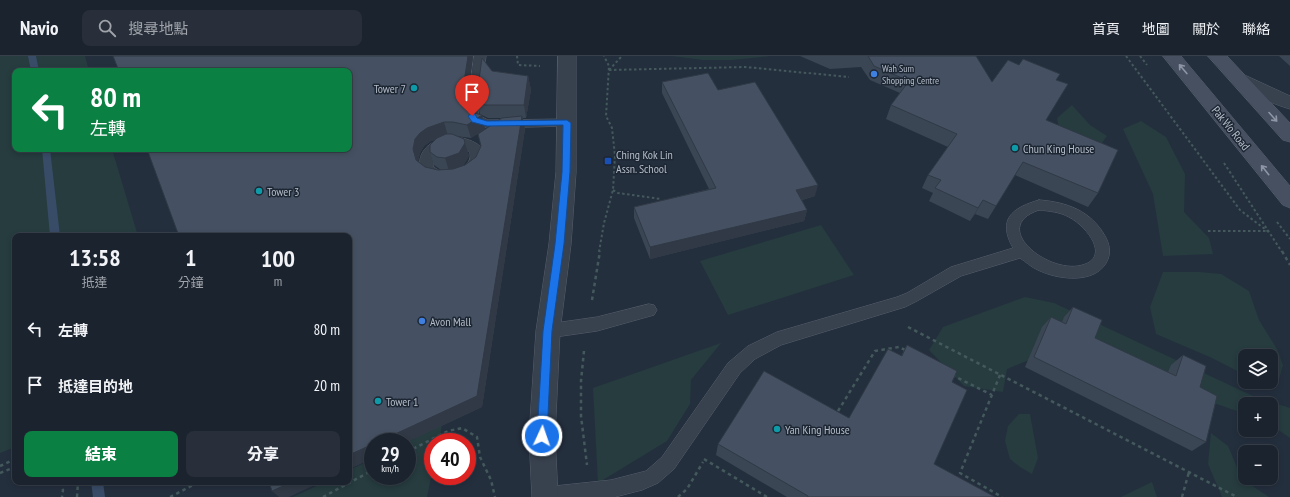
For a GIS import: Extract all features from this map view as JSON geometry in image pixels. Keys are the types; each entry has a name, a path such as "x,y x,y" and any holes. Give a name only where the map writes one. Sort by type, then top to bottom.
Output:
{"main road":[{"name":"Pak Wo Road","path":"1172,56 1290,200"},
{"path":"1217,56 1290,135"}],"street":[{"path":"545,496 542,436 548,331 561,237 566,172 567,56"},
{"path":"1238,78 1261,92 1290,103"}],"lane":[{"path":"480,56 472,116 474,120 487,132"},
{"path":"441,144 457,141 464,142 472,146 478,154 478,160 475,166 460,176 452,178 434,175 428,171 425,165 426,158 434,147 441,144 511,124 567,123"},
{"path":"472,146 487,132"},
{"path":"1039,206 1052,206 1066,210 1078,216 1091,225 1100,236 1103,248 1102,259 1094,267 1082,272 1067,272 1050,268 1035,261 1023,251 1015,241 1012,230 1013,221 1019,213 1027,208 1039,206"},
{"path":"545,496 611,489 652,477 668,463 734,368 745,356 760,346 777,339 900,302 912,297 956,271 1023,251"},
{"path":"548,331 588,326 649,310"}],"path":[{"path":"517,56 518,65 542,66"},
{"path":"592,491 581,416 581,381 604,223 613,190 614,156 612,128 606,116 609,66 604,56"},
{"path":"609,70 622,56"},
{"path":"1126,56 1240,210 1270,232"},
{"path":"609,70 745,67 849,77"},
{"path":"613,190 618,193 661,199"},
{"path":"1253,207 1290,265"},
{"path":"1208,231 1270,232"},
{"path":"908,327 1237,497"},
{"path":"838,411 875,352 899,347 912,354"},
{"path":"945,371 992,395"},
{"path":"1000,375 960,473 1002,497"},
{"path":"416,447 448,431 462,428 477,437 480,457 491,480 495,497"},
{"path":"678,497 687,489 708,453"},
{"path":"704,459 767,497"},
{"path":"0,466 12,460"},
{"path":"0,473 12,468"},
{"path":"1182,497 1189,472"},
{"path":"352,481 364,475"},
{"path":"62,485 62,497"},
{"path":"77,497 78,485"},
{"path":"170,497 193,485"},
{"path":"323,497 345,485"}],"green space":[{"path":"0,56 85,56 88,68 12,68 12,152 113,152 137,233 12,233 12,448 0,453"},
{"path":"672,56 771,56 732,60 703,60"},
{"path":"1072,105 1090,125 1107,136 1097,150 1060,133 1057,118"},
{"path":"1141,121 1166,137 1185,174 1184,212 1209,238 1213,254 1163,256 1153,194 1123,129"},
{"path":"821,225 854,275 728,315 700,261"},
{"path":"1163,272 1199,272 1221,274 1249,291 1259,320 1277,349 1238,349 1238,371 1212,358 1156,334 1150,307"},
{"path":"1025,297 1054,303 1256,397 1238,397 1238,412 1155,382 1069,344 1007,369 1003,392 964,386 929,350 943,327"},
{"path":"721,343 691,380 690,404 667,441 598,483 593,388"},
{"path":"1278,352 1283,365 1278,383"},
{"path":"1278,404 1290,408 1290,438 1278,430"},
{"path":"1019,414 1030,414 1038,458 1032,474 1010,459 1005,441 1008,426"},
{"path":"442,425 441,433 426,433"},
{"path":"1211,433 1228,446 1238,470 1238,485 1251,485 1269,497 1222,497 1208,464"},
{"path":"424,434 424,485 429,485 427,497 293,497 319,485 352,485 352,469 364,463 364,485 416,485 416,438"},
{"path":"1152,482 1157,497 1121,497"}],"building":[{"name":"Avon Mall","path":"113,56 468,56 461,102 467,111 482,115 467,125 444,122 427,128 415,139 413,149 416,160 425,167 438,170 453,169 465,165 476,157 481,146 478,134 502,118 522,116 477,396 397,433 364,433 364,448 352,454 352,233 178,233 148,152 352,152 352,68 118,68"},
{"path":"868,56 976,56 992,82 1008,60 1019,65 1023,59 1060,74 1056,80 1068,84 1046,120 1118,150 1098,193 1023,162 996,206 983,200 978,208 935,188 941,180 928,175 957,134 891,105 909,81 874,66"},
{"path":"482,58 492,71 528,76 524,105 485,105 476,101"},
{"path":"708,73 718,90 755,82 818,185 796,190 807,210 650,247 634,207 716,188 662,82"},
{"path":"446,134 452,134 464,139 465,143 459,153 445,158 437,157 430,152 430,145 437,138"},
{"path":"1073,307 1102,320 1095,338 1176,376 1183,355 1206,366 1200,387 1217,396 1206,442 1034,357 1051,317 1066,324"},
{"name":"Yan King House","path":"907,345 957,371 952,382 967,390 934,464 995,497 808,497 718,444 764,371 849,418 888,349 902,356"},
{"path":"270,485 285,485 272,491"}],"waterway":[{"path":"32,56 34,68"},
{"path":"46,152 55,233"},
{"path":"97,485 99,497"}],"place":[{"name":"Wah Sum Shopping Centre","path":"874,74"},
{"name":"Tower 7","path":"414,88"},
{"name":"Chun King House","path":"1015,148"},
{"name":"Ching Kok Lin Assn. School","path":"608,161"},
{"name":"Tower 3","path":"259,191"},
{"name":"Avon Mall","path":"422,321"},
{"name":"Tower 1","path":"378,401"},
{"name":"Yan King House","path":"777,429"}],"route":[{"path":"472,116 474,120 487,124 567,123 566,172 560,244 548,331 542,436"}]}
